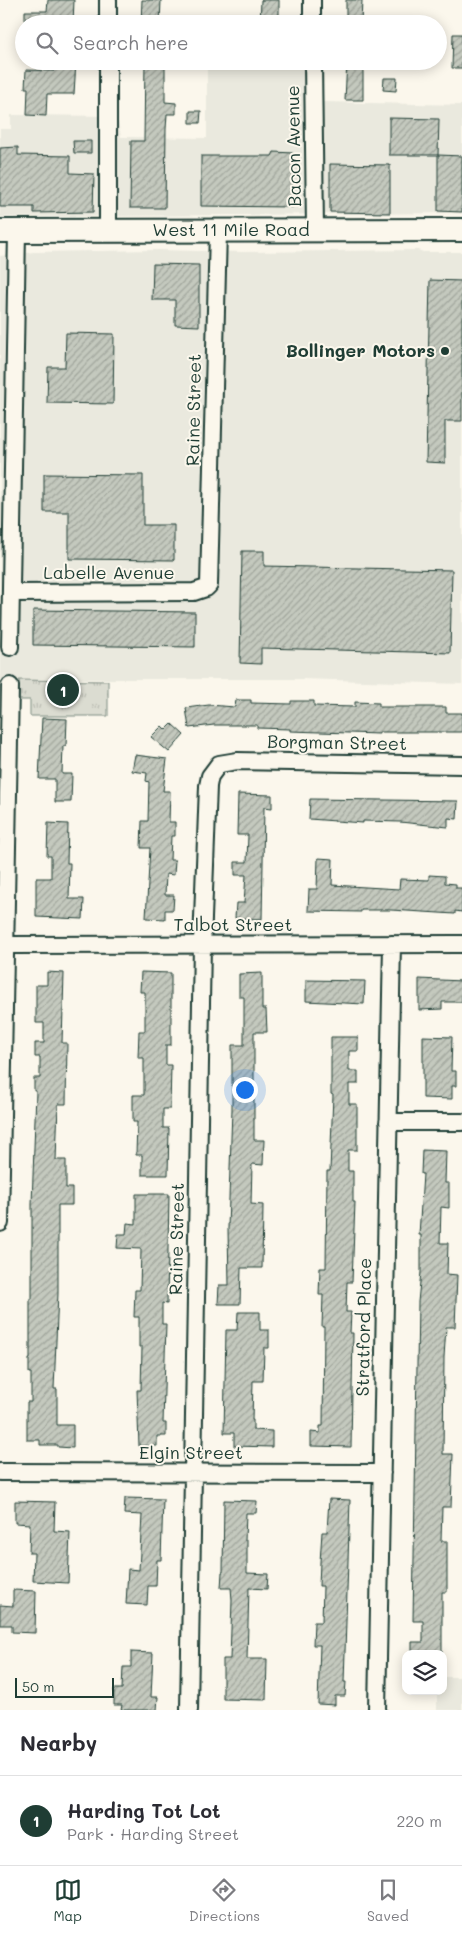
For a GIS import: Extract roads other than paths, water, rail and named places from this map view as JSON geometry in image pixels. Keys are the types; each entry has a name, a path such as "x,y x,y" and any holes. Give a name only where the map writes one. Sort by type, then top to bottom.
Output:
{"main road":[{"name":"West 11 Mile Road","path":"9,231 462,230"}],"street":[{"path":"108,0 108,15"},
{"path":"312,0 312,15"},
{"path":"108,70 108,231"},
{"name":"Bacon Avenue","path":"313,70 315,230"},
{"path":"9,231 12,593 10,646"},
{"name":"Raine Street","path":"206,588 210,580 218,231"},
{"name":"Labelle Avenue","path":"12,593 194,592 206,588"},
{"path":"0,1223 10,686"},
{"name":"Borgman Street","path":"215,770 219,764 237,761 462,765"},
{"name":"Raine Street","path":"189,1710 202,944 208,786 210,776 215,770"},
{"name":"Stratford Place","path":"377,1710 392,944"},
{"name":"Talbot Street","path":"5,945 462,944"},
{"path":"388,1122 462,1122"},
{"name":"Elgin Street","path":"0,1472 382,1473"}],"place":[{"name":"Bollinger Motors","path":"445,351"},
{"name":"Harding Tot Lot","path":"63,690"}]}
